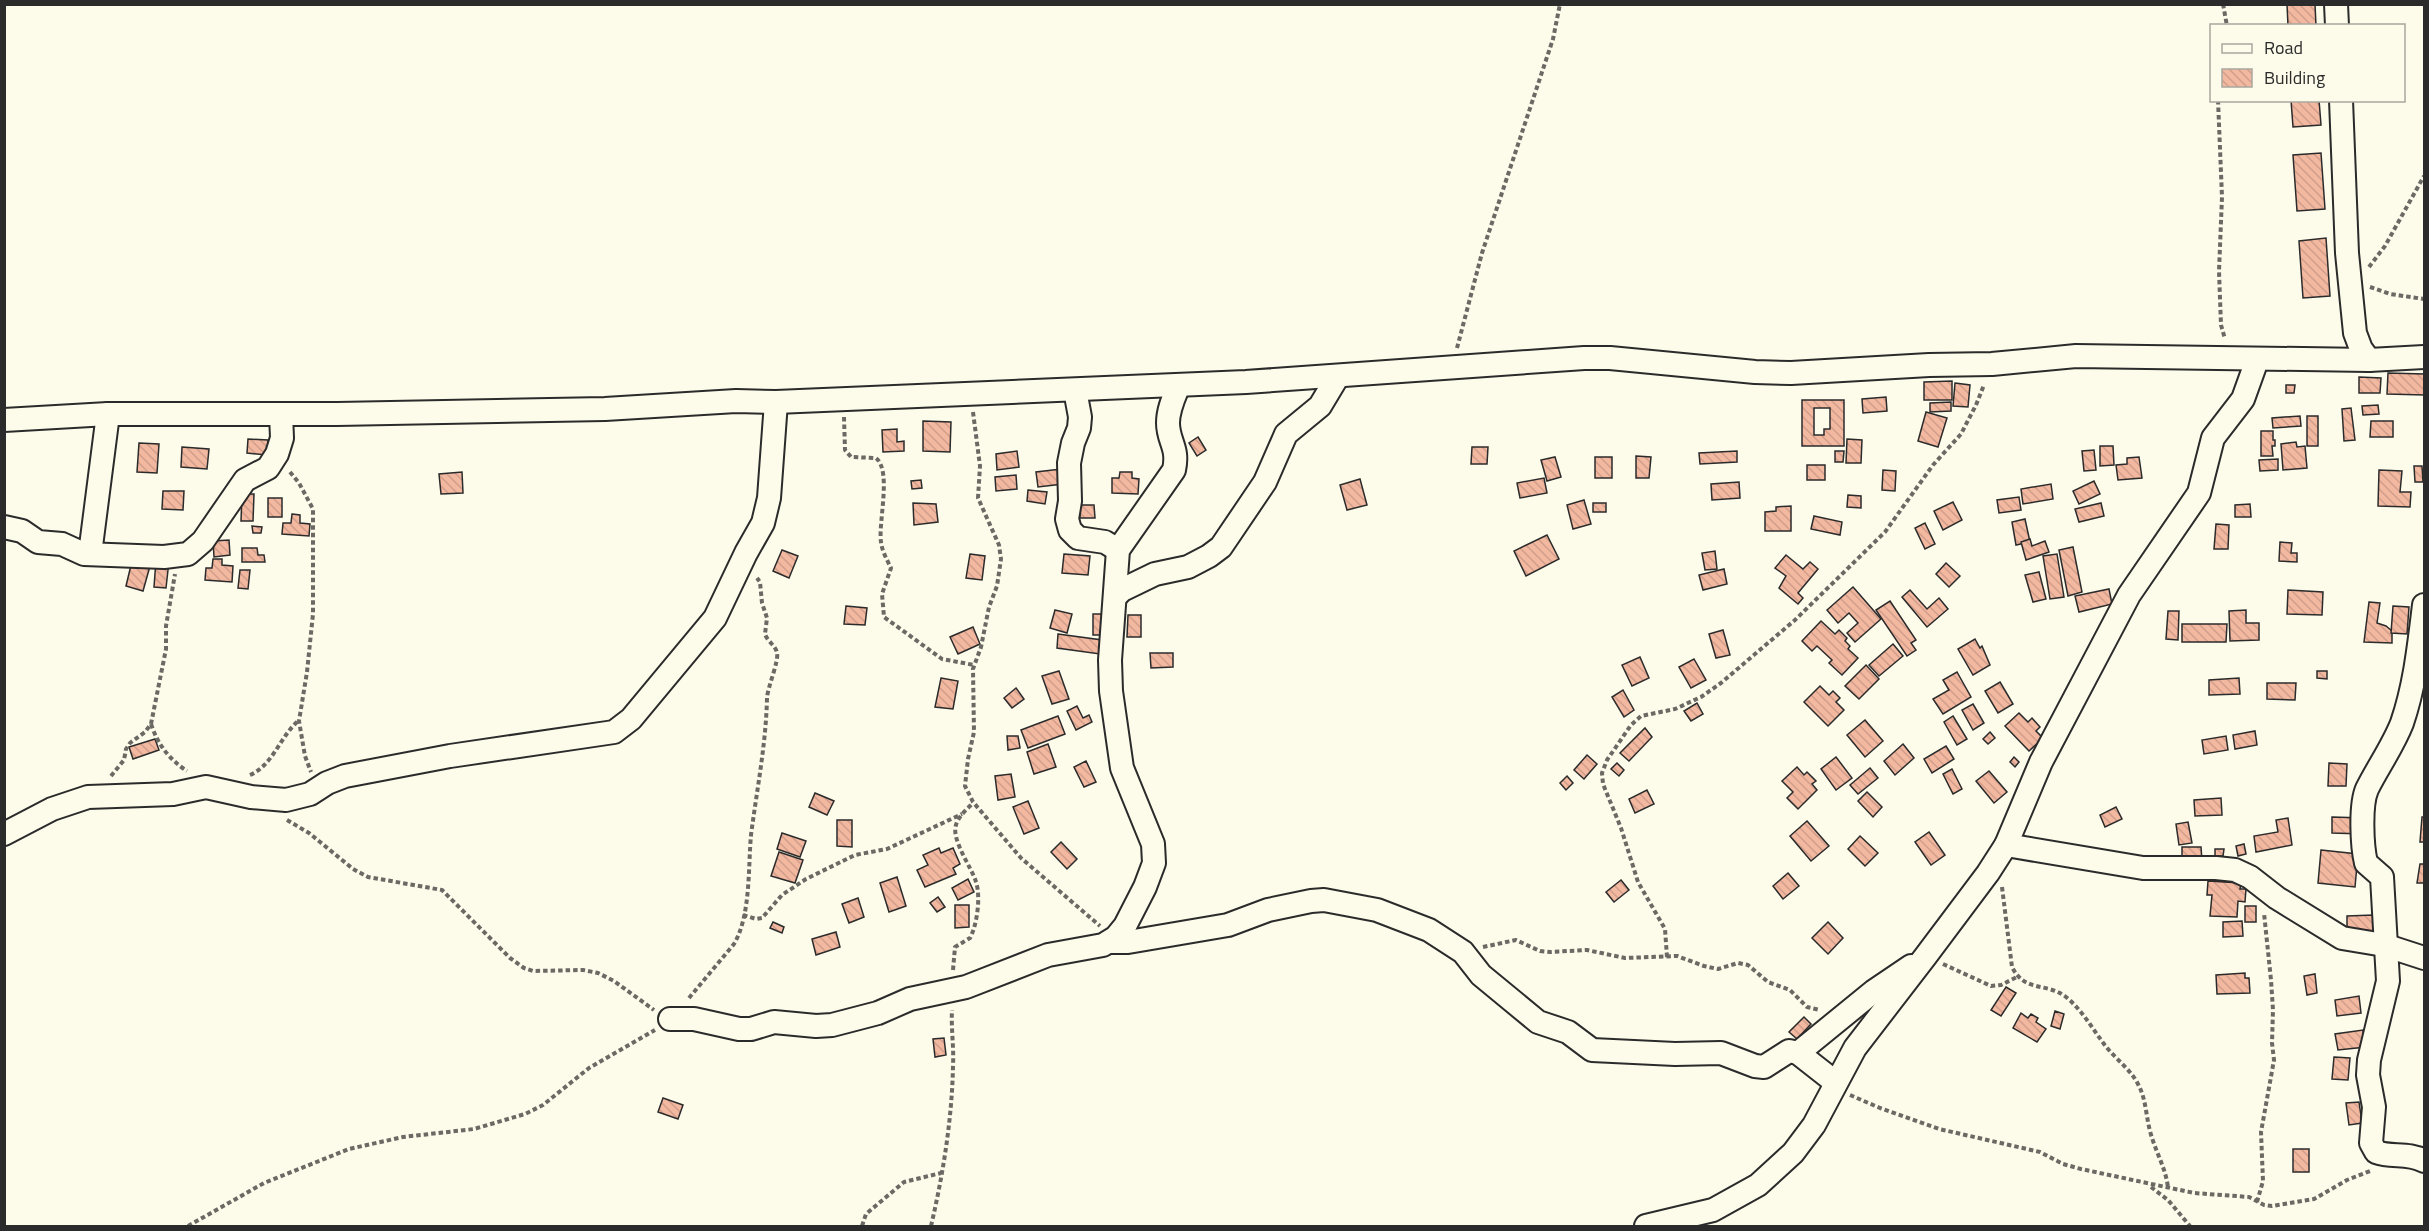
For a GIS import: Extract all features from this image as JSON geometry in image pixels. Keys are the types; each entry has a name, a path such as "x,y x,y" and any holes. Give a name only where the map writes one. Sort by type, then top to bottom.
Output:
{"street":[{"path":"2336,4 2337,24"},
{"path":"2341,102 2354,280 2355,333 2361,349 2369,360"},
{"path":"4,420 108,414 605,409 736,401 776,402 1179,385 1584,358 1610,358 1755,372 1791,373 1929,365 1992,364 2076,356 2233,360 2369,360 2424,357"},
{"path":"1646,1227 1713,1210 1758,1185 1793,1154 1822,1113 1835,1082 1855,1048 2001,852 2041,762 2129,595 2199,493 2213,438 2243,399 2257,360"},
{"path":"1116,596 1122,590 1155,574 1188,567 1221,547 1265,482 1286,434 1320,406 1338,376"},
{"path":"1110,942 1125,926 1154,863 1153,844 1122,768 1111,691 1110,660 1118,550 1174,470 1177,457 1168,424 1170,408 1179,385"},
{"path":"1075,390 1080,417 1069,463 1071,485 1067,519 1070,530 1078,538 1106,542 1118,550"},
{"path":"4,834 52,809 88,797 173,794 206,787 251,797 286,800 310,794 327,783 345,777 408,764 614,732 631,719 715,618 738,568 763,523 769,498 776,402"},
{"path":"90,554 108,414"},
{"path":"4,527 22,531 38,542 62,544 78,553 181,556 196,548 245,480 268,468 278,454 282,438 281,414"},
{"path":"2424,605 2421,640 2412,692 2401,726 2368,788 2364,803 2364,857 2366,863 2382,877 2384,945 2388,981 2369,1060 2368,1075 2374,1107 2371,1143 2376,1152 2414,1155 2424,1161"},
{"path":"2001,852 2070,854 2144,868 2235,870 2342,938 2384,945 2424,958"},
{"path":"670,1019 694,1019 739,1029 751,1029 774,1022 816,1026 832,1025 878,1013 910,999 966,987 1048,955 1110,942 1128,942 1228,925 1268,910 1324,900 1377,910 1429,930 1456,947 1481,975 1538,1022 1568,1032 1592,1050 1675,1054 1721,1053 1755,1066 1764,1067 1789,1051 1798,1053 1835,1082"},
{"path":"1798,1053 1897,974 1925,957"}],"path":[{"path":"1458,366 1456,345 1479,264 1553,39 1560,4"},
{"path":"2223,4 2227,24"},
{"path":"2218,102 2222,197 2218,247 2220,318 2223,335 2233,360"},
{"path":"2424,176 2385,246 2354,280 2391,294 2424,299"},
{"path":"1667,957 1665,929 1638,882 1621,828 1602,784 1602,773 1607,760 1631,725 1641,716 1675,709 1713,690 1795,620 1885,532 1927,474 1961,434 1976,405 1992,364"},
{"path":"972,394 973,426 980,466 978,498 999,545 1001,559 998,586 989,608 981,647 974,665 974,732 965,786 973,802 1021,858 1035,873 1094,919 1110,942"},
{"path":"844,398 845,450 851,458 876,458 882,467 883,526 880,538 891,568 882,594 884,616 942,659 974,665"},
{"path":"278,454 299,483 313,509 313,614 299,721 305,756 320,789"},
{"path":"88,797 121,766 130,743 145,732 151,724 166,649 166,626 181,556"},
{"path":"188,1227 264,1183 349,1149 403,1137 474,1129 525,1114 558,1094 589,1068 670,1019 734,944 740,934 743,915 768,721 768,690 777,660 777,652 765,634 767,618 762,603 760,582 756,576 738,568"},
{"path":"247,776 269,761 299,721"},
{"path":"151,724 169,757 206,787"},
{"path":"930,1227 941,1173 953,1066 954,950 958,944 966,941 972,935 978,895 976,883 955,832 963,814 973,802"},
{"path":"743,915 762,918 782,894 806,879 855,855 887,849 963,814"},
{"path":"282,816 368,877 442,890 524,969 532,971 583,970 598,973 614,981 644,1004 670,1019"},
{"path":"2001,852 2012,967 2017,977 2028,984 2063,995 2068,999 2106,1047 2131,1073 2139,1087 2150,1132 2166,1174 2168,1188"},
{"path":"2258,1202 2263,1181 2261,1132 2274,1060 2271,980 2261,886"},
{"path":"1456,947 1479,947 1516,940 1539,951 1587,950 1625,958 1677,956 1718,969 1738,963 1748,964 1768,982 1790,990 1807,1008 1851,1010"},
{"path":"1925,957 1991,986 2001,985 2017,977"},
{"path":"1835,1082 1858,1099 1939,1129 2040,1152 2064,1164 2147,1184 2194,1193 2241,1196 2271,1206 2314,1199 2347,1180 2377,1170"},
{"path":"862,1227 866,1214 904,1182 941,1173"},
{"path":"2147,1184 2168,1200 2190,1227"}],"building":[{"path":"2287,4 2315,4 2316,24 2288,24"},
{"path":"2291,102 2319,102 2321,125 2293,127"},
{"path":"2321,153 2325,209 2297,211 2293,155"},
{"path":"2326,238 2330,296 2303,298 2299,241"},
{"path":"2388,373 2424,374 2424,395 2387,394"},
{"path":"2359,377 2381,378 2380,393 2359,393"},
{"path":"1952,381 1952,400 1924,400 1924,382"},
{"path":"1955,383 1970,385 1968,407 1953,406"},
{"path":"2286,385 2295,385 2294,393 2286,393"},
{"path":"1886,397 1887,411 1863,413 1862,399"},
{"path":"1802,400 1844,400 1844,446 1802,446","holes":["1814,408 1830,408 1830,429 1824,429 1824,435 1814,435"]},
{"path":"1951,402 1951,411 1930,412 1930,403"},
{"path":"2378,405 2379,414 2363,415 2362,406"},
{"path":"2351,408 2355,440 2344,441 2342,409"},
{"path":"1926,412 1947,418 1938,447 1918,441"},
{"path":"2300,416 2301,426 2273,428 2272,418"},
{"path":"2307,416 2318,416 2318,446 2307,446"},
{"path":"923,421 951,422 950,452 923,451"},
{"path":"2371,421 2393,421 2393,437 2370,437"},
{"path":"897,429 897,442 904,441 904,451 883,452 882,430"},
{"path":"2261,431 2273,431 2275,446 2272,446 2273,456 2261,456"},
{"path":"1198,437 1206,450 1197,456 1189,443"},
{"path":"248,439 268,440 267,455 247,453"},
{"path":"1847,439 1862,440 1861,463 1846,463"},
{"path":"2296,442 2297,447 2305,446 2307,468 2283,470 2281,444"},
{"path":"139,443 159,444 157,473 137,472"},
{"path":"2100,446 2113,446 2114,465 2100,466"},
{"path":"182,447 209,449 207,469 181,467"},
{"path":"1472,447 1488,447 1487,464 1471,464"},
{"path":"2094,450 2096,470 2084,471 2082,451"},
{"path":"1017,451 1019,467 997,470 996,454"},
{"path":"1737,451 1737,462 1700,464 1699,453"},
{"path":"1835,451 1844,451 1843,462 1835,462"},
{"path":"1636,456 1651,457 1649,478 1636,478"},
{"path":"1555,457 1561,477 1547,481 1541,460"},
{"path":"1595,457 1612,457 1612,478 1595,478"},
{"path":"2139,457 2142,478 2118,480 2116,465 2127,464 2127,458"},
{"path":"2278,459 2278,470 2260,471 2259,460"},
{"path":"1807,465 1825,465 1825,480 1807,480"},
{"path":"2414,466 2422,466 2423,482 2415,482"},
{"path":"1061,469 1063,484 1038,487 1036,472"},
{"path":"1883,470 1896,471 1895,491 1882,490"},
{"path":"2379,470 2402,471 2400,492 2411,492 2410,507 2378,506"},
{"path":"462,472 463,493 441,494 439,474"},
{"path":"1120,472 1132,472 1132,478 1139,479 1138,494 1112,493 1112,478 1119,478"},
{"path":"1016,475 1017,489 996,491 995,477"},
{"path":"1544,478 1547,493 1520,498 1517,483"},
{"path":"1360,479 1367,505 1347,510 1340,485"},
{"path":"921,480 922,488 912,489 911,481"},
{"path":"2094,481 2100,494 2079,504 2073,491"},
{"path":"1739,482 1740,498 1712,500 1711,484"},
{"path":"2051,484 2053,499 2023,504 2021,489"},
{"path":"1028,490 1047,492 1045,504 1027,501"},
{"path":"163,491 184,491 183,510 162,509"},
{"path":"242,494 254,494 253,521 241,521"},
{"path":"1848,495 1861,496 1861,508 1847,507"},
{"path":"2019,497 2021,510 1999,513 1997,500"},
{"path":"268,498 282,498 282,517 268,517"},
{"path":"1584,500 1591,524 1573,529 1567,505"},
{"path":"1953,502 1962,520 1943,530 1934,511"},
{"path":"913,503 936,504 938,522 914,525"},
{"path":"1593,503 1606,503 1606,512 1593,512"},
{"path":"2101,503 2104,516 2079,522 2075,509"},
{"path":"2250,504 2251,517 2235,517 2235,505"},
{"path":"1079,505 1094,505 1095,518 1080,518"},
{"path":"1791,506 1791,531 1765,531 1765,512 1776,511 1776,507"},
{"path":"292,514 300,515 300,523 310,524 309,536 282,534 283,523 291,523"},
{"path":"1814,516 1842,522 1840,535 1811,529"},
{"path":"2025,519 2030,542 2016,545 2012,522"},
{"path":"1925,523 1935,544 1925,549 1915,528"},
{"path":"2216,524 2229,525 2228,549 2214,549"},
{"path":"252,526 262,527 261,533 253,533"},
{"path":"1547,535 1559,559 1526,576 1514,551"},
{"path":"2030,539 2032,546 2045,541 2049,552 2026,560 2021,542"},
{"path":"229,540 230,555 214,557 213,541"},
{"path":"2280,542 2292,543 2291,553 2297,553 2297,562 2279,561"},
{"path":"2073,547 2082,592 2068,596 2059,550"},
{"path":"242,548 257,548 258,555 264,555 265,562 242,562"},
{"path":"782,550 798,556 789,578 773,571"},
{"path":"1715,551 1717,569 1705,570 1702,553"},
{"path":"970,554 985,556 982,580 966,578"},
{"path":"1064,554 1090,556 1088,575 1062,573"},
{"path":"2057,554 2064,597 2050,599 2043,556"},
{"path":"1786,555 1803,569 1810,562 1818,569 1798,593 1803,598 1798,604 1779,588 1786,576 1775,568"},
{"path":"213,559 222,559 222,565 233,566 232,582 205,580 206,568 212,568"},
{"path":"156,560 169,561 166,588 154,587"},
{"path":"132,561 150,566 143,591 126,586"},
{"path":"1946,563 1960,576 1949,587 1936,574"},
{"path":"1724,569 1727,584 1703,590 1699,575"},
{"path":"240,570 250,570 248,589 238,588"},
{"path":"2039,572 2046,599 2033,602 2025,575"},
{"path":"1853,587 1881,619 1855,642 1847,633 1858,623 1849,613 1838,623 1827,610"},
{"path":"2109,589 2112,604 2079,612 2075,596"},
{"path":"1910,590 1927,609 1939,598 1948,609 1927,627 1902,597"},
{"path":"2288,590 2323,592 2322,615 2287,614"},
{"path":"1890,601 1916,640 1911,643 1916,650 1907,656 1876,610"},
{"path":"2369,602 2380,603 2377,623 2392,631 2392,643 2364,642"},
{"path":"846,606 867,608 865,625 844,624"},
{"path":"2393,606 2409,607 2407,634 2391,633"},
{"path":"1055,610 1072,614 1067,633 1050,628"},
{"path":"2246,610 2246,623 2259,623 2259,640 2230,641 2229,611"},
{"path":"2168,611 2179,611 2178,640 2166,639"},
{"path":"1093,614 1105,614 1105,635 1093,635"},
{"path":"1128,615 1141,615 1141,637 1127,637"},
{"path":"1821,621 1835,634 1839,630 1847,638 1845,641 1850,646 1848,649 1858,658 1842,675 1829,663 1832,660 1817,646 1812,651 1802,641"},
{"path":"2182,624 2227,624 2226,642 2182,642"},
{"path":"973,627 980,644 958,654 950,637"},
{"path":"1723,630 1730,655 1716,658 1709,634"},
{"path":"1058,634 1102,640 1100,654 1057,648"},
{"path":"1975,639 1980,648 1982,646 1990,665 1973,675 1958,649"},
{"path":"1893,644 1903,656 1879,676 1869,665"},
{"path":"1150,653 1173,653 1173,667 1151,668"},
{"path":"1640,657 1649,678 1632,686 1622,665"},
{"path":"1694,659 1706,680 1691,688 1679,667"},
{"path":"1866,665 1879,679 1859,699 1845,686"},
{"path":"1059,671 1069,699 1052,704 1042,676"},
{"path":"2317,671 2327,671 2327,679 2317,678"},
{"path":"1957,672 1971,697 1943,714 1933,699 1949,690 1943,680"},
{"path":"941,678 958,681 953,709 935,707"},
{"path":"2239,678 2240,694 2209,695 2209,680"},
{"path":"2000,682 2013,704 1998,713 1985,691"},
{"path":"2267,683 2296,683 2295,700 2267,699"},
{"path":"1820,686 1829,695 1833,691 1840,698 1836,702 1844,710 1828,726 1804,702"},
{"path":"1016,688 1024,699 1012,708 1004,698"},
{"path":"1623,690 1634,710 1624,717 1612,697"},
{"path":"1697,703 1703,714 1691,721 1684,711"},
{"path":"1973,704 1984,723 1973,730 1962,710"},
{"path":"1077,706 1083,718 1089,715 1092,722 1076,730 1067,711"},
{"path":"2019,713 2028,722 2032,718 2040,727 2036,731 2043,738 2029,751 2005,726"},
{"path":"1058,716 1065,734 1028,748 1021,730"},
{"path":"1953,716 1967,739 1957,745 1944,722"},
{"path":"1865,720 1883,741 1865,757 1847,735"},
{"path":"1645,728 1652,737 1629,761 1620,753"},
{"path":"2255,731 2257,745 2235,749 2233,735"},
{"path":"1990,732 1995,738 1988,744 1983,739"},
{"path":"1007,736 1018,736 1020,748 1008,750"},
{"path":"2226,736 2228,750 2204,754 2202,740"},
{"path":"155,739 159,750 133,759 129,747"},
{"path":"1048,744 1056,767 1034,774 1027,752"},
{"path":"1903,744 1914,758 1895,775 1884,761"},
{"path":"1946,746 1954,759 1932,773 1924,759"},
{"path":"1587,755 1597,764 1584,779 1574,770"},
{"path":"1836,757 1852,778 1836,790 1821,769"},
{"path":"2014,757 2019,762 2015,767 2010,762"},
{"path":"1086,761 1096,782 1084,787 1074,767"},
{"path":"1617,763 1624,770 1619,776 1611,769"},
{"path":"2329,763 2347,764 2346,786 2328,786"},
{"path":"1797,767 1804,775 1807,772 1816,781 1812,784 1817,790 1798,809 1787,798 1793,792 1782,781"},
{"path":"1870,768 1878,778 1858,794 1850,785"},
{"path":"1952,769 1962,789 1953,794 1943,774"},
{"path":"1989,771 2007,792 1994,803 1976,781"},
{"path":"1011,774 1015,797 998,800 995,776"},
{"path":"1567,776 1573,783 1566,790 1560,783"},
{"path":"1647,790 1654,804 1635,813 1629,799"},
{"path":"1867,792 1882,807 1873,817 1858,801"},
{"path":"815,793 834,801 827,815 809,807"},
{"path":"2221,798 2222,815 2195,816 2194,800"},
{"path":"1028,801 1039,828 1024,834 1013,807"},
{"path":"2116,807 2122,819 2105,827 2100,815"},
{"path":"2332,817 2364,818 2363,834 2332,833"},
{"path":"2422,817 2424,817 2424,842 2420,842"},
{"path":"2288,818 2292,845 2256,852 2254,836 2278,832 2276,820"},
{"path":"837,820 852,820 852,847 837,846"},
{"path":"1807,821 1829,846 1811,861 1790,836"},
{"path":"2188,822 2192,843 2179,845 2176,824"},
{"path":"1929,832 1945,855 1931,865 1915,842"},
{"path":"782,833 806,841 800,857 777,849"},
{"path":"1860,836 1878,853 1865,866 1848,849"},
{"path":"1061,842 1077,859 1067,869 1051,852"},
{"path":"2244,844 2246,854 2238,856 2236,846"},
{"path":"2182,847 2201,847 2202,861 2182,861"},
{"path":"939,848 941,853 953,848 960,864 953,868 956,874 925,887 917,870 928,865 923,855"},
{"path":"2215,849 2224,849 2223,856 2215,856"},
{"path":"2321,850 2358,854 2355,887 2318,883"},
{"path":"779,852 803,860 795,883 771,876"},
{"path":"2420,864 2424,864 2424,883 2417,883"},
{"path":"1788,873 1799,886 1783,899 1773,886"},
{"path":"897,877 906,906 889,912 880,883"},
{"path":"968,879 974,892 958,900 952,888"},
{"path":"1621,880 1629,890 1614,902 1606,892"},
{"path":"2208,881 2241,883 2240,889 2246,889 2245,902 2238,901 2237,917 2210,916 2212,895 2207,895"},
{"path":"938,897 945,907 937,912 930,903"},
{"path":"858,898 864,917 849,923 842,904"},
{"path":"955,905 969,905 969,927 955,928"},
{"path":"2245,906 2256,906 2256,922 2245,922"},
{"path":"2373,915 2374,933 2347,934 2347,916"},
{"path":"2242,921 2243,936 2223,937 2223,922"},
{"path":"773,922 784,927 782,933 770,928"},
{"path":"1828,922 1843,938 1828,954 1812,938"},
{"path":"836,932 840,947 816,955 812,939"},
{"path":"2245,973 2245,978 2249,978 2250,993 2217,994 2216,975"},
{"path":"2315,974 2317,993 2307,995 2304,976"},
{"path":"2006,987 2016,993 2001,1016 1991,1010"},
{"path":"2359,996 2361,1013 2337,1016 2335,1000"},
{"path":"2055,1011 2064,1014 2060,1029 2051,1026"},
{"path":"2021,1013 2028,1018 2031,1014 2038,1018 2036,1022 2046,1029 2037,1042 2013,1028"},
{"path":"1804,1017 1811,1024 1797,1039 1789,1032"},
{"path":"2363,1030 2366,1047 2338,1050 2335,1034"},
{"path":"944,1038 946,1055 935,1057 933,1039"},
{"path":"2334,1057 2350,1058 2348,1080 2332,1079"},
{"path":"663,1098 683,1105 678,1119 658,1112"},
{"path":"2359,1102 2362,1123 2349,1125 2346,1103"},
{"path":"2293,1149 2309,1149 2309,1172 2293,1172"}]}
